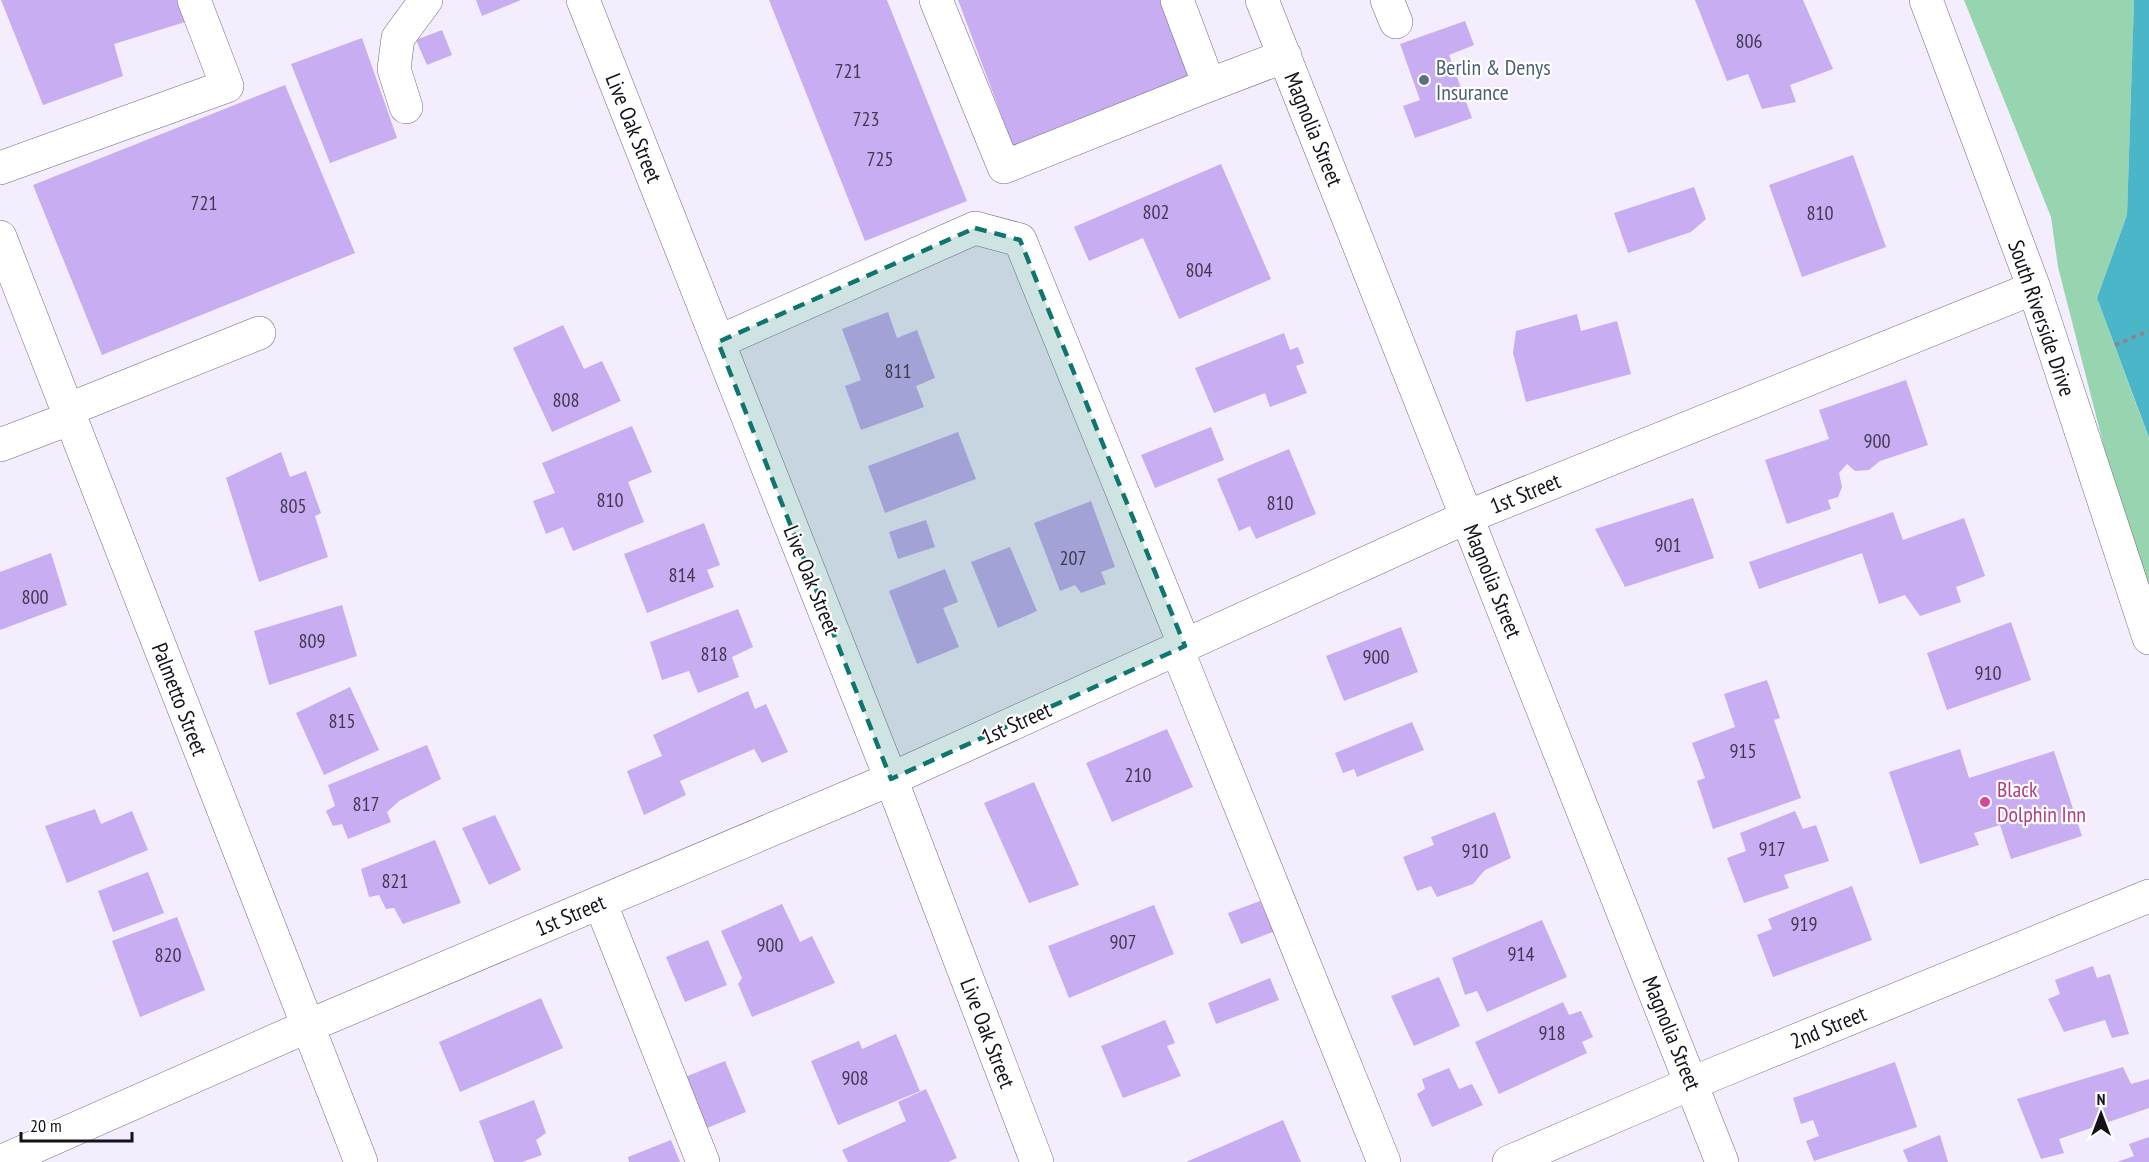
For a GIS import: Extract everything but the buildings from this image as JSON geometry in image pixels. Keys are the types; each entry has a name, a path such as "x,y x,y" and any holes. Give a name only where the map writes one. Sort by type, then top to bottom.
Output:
{"street":[{"path":"0,168 227,86 194,0"},
{"path":"406,106 394,69 398,38 426,0"},
{"name":"Live Oak Street","path":"583,0 891,779 1037,1162"},
{"path":"936,0 1004,167 1209,84 1285,56"},
{"path":"1177,0 1209,84"},
{"name":"Magnolia Street","path":"1262,0 1722,1162"},
{"name":"South Riverside Drive","path":"1926,0 2034,288 2149,638"},
{"path":"718,342 975,228 1020,240 1323,1015 1384,1162"},
{"name":"Palmetto Street","path":"0,237 361,1162"},
{"name":"1st Street","path":"0,1162 308,1026 891,779 1467,517 2034,288"},
{"path":"0,445 259,333"},
{"name":"2nd Street","path":"1509,1162 1692,1083 2149,896"},
{"path":"600,902 703,1162"}],"path":[{"path":"2115,345 2149,331"}],"highlighted area":[{"path":"975,228 1020,240 1185,646 891,779 718,342"}],"green space":[{"path":"1964,0 2134,0 2127,215 2097,298 2149,439 2149,594 2116,494 2058,267 2051,217"}],"water":[{"path":"2134,0 2149,0 2149,438 2097,298 2127,215"}],"place":[{"name":"Berlin & Denys Insurance","path":"1424,80"},
{"name":"Black Dolphin Inn","path":"1985,802"}]}
